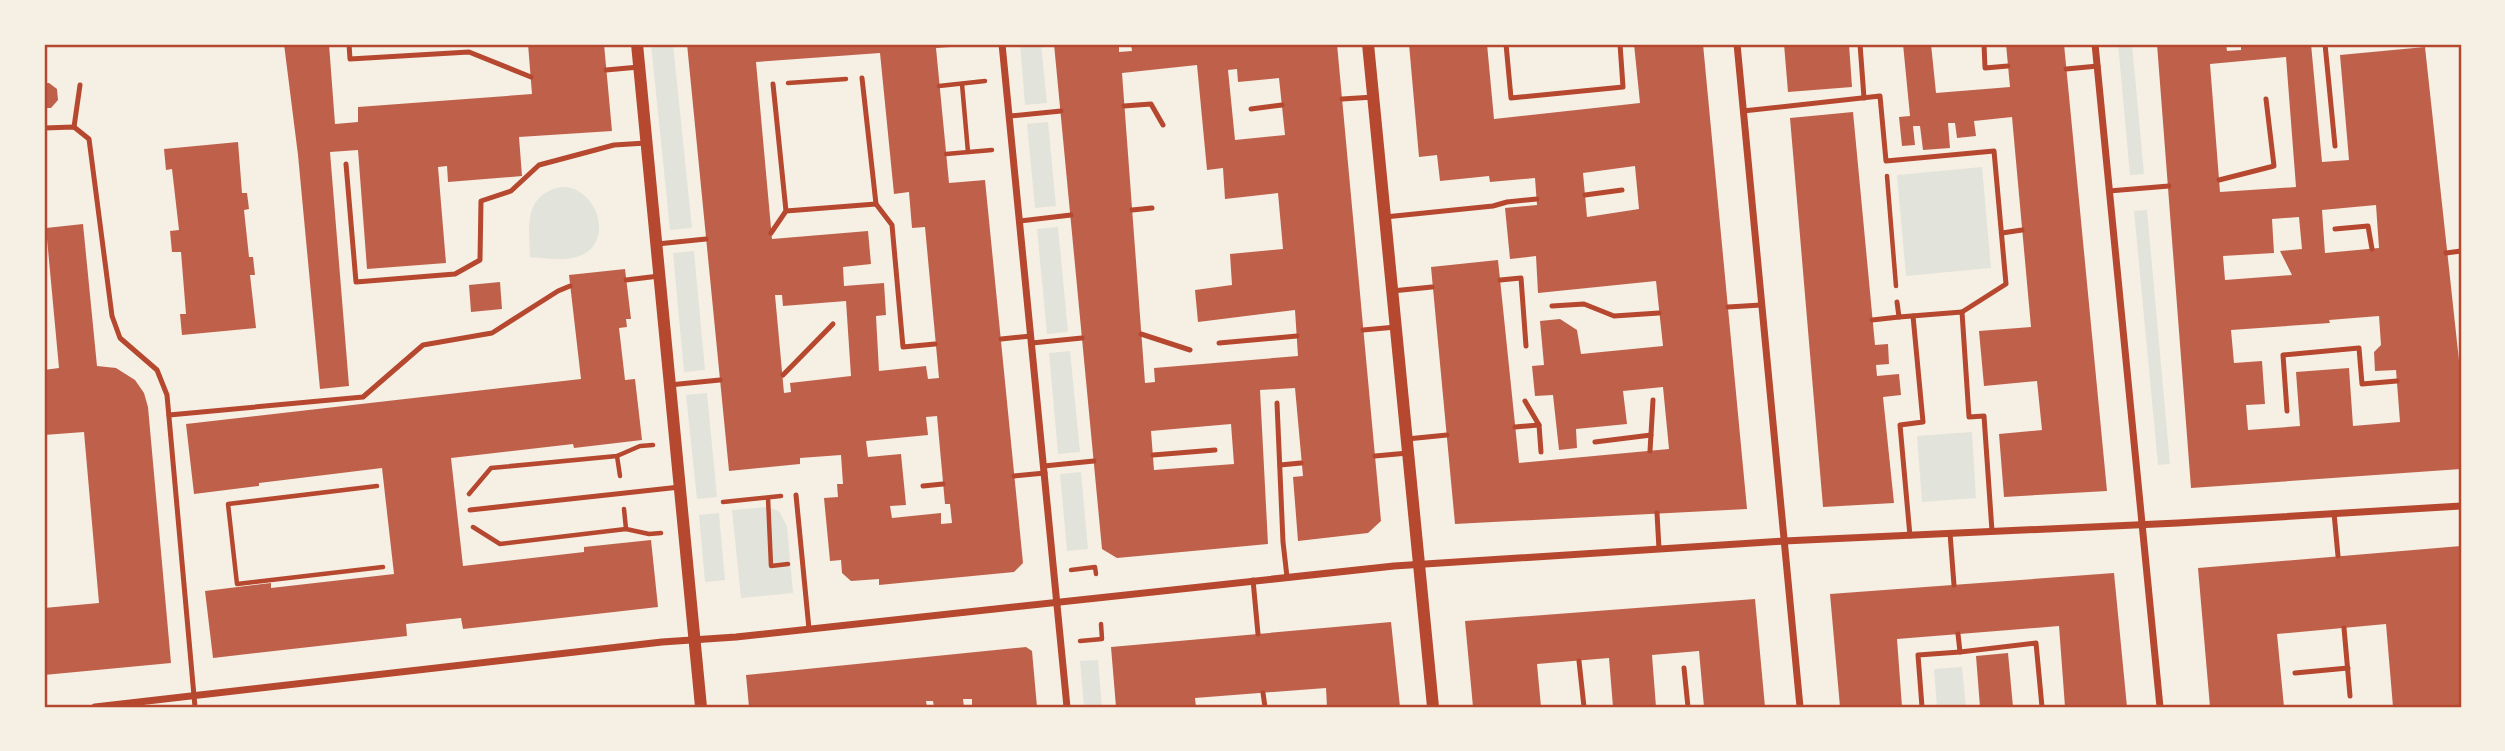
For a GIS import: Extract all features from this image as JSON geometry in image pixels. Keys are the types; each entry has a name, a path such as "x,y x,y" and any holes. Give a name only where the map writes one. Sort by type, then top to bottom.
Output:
{"street":[{"path":"636,44 701,707"},
{"path":"1002,44 1067,707"},
{"path":"1368,44 1433,707"},
{"path":"1737,44 1800,707"},
{"path":"2095,44 2160,707"},
{"path":"95,707 145,705 194,697 694,640 1253,580 1419,565 1784,541 2461,506"}],"lane":[{"path":"349,44 350,60 469,52 531,77"},
{"path":"1506,44 1511,98 1623,88 1620,44"},
{"path":"1860,44 1864,98"},
{"path":"1984,44 1985,68 2008,66"},
{"path":"2325,44 2335,146"},
{"path":"2066,69 2098,66"},
{"path":"606,70 639,67"},
{"path":"862,78 876,204 892,225 903,347 935,344"},
{"path":"771,233 786,211 773,84"},
{"path":"74,127 80,85"},
{"path":"1743,111 1880,96 1886,161 1994,151 2006,284 1962,312 1872,320"},
{"path":"1342,99 1374,97"},
{"path":"2219,180 2274,166 2266,99"},
{"path":"1124,106 1152,104 1163,125"},
{"path":"1251,109 1282,105"},
{"path":"1010,116 1061,111"},
{"path":"44,128 74,127 89,139 112,316 120,338 157,370 167,395 195,707"},
{"path":"346,164 356,282 455,274 480,260 481,201 511,191 539,165 614,145 646,143"},
{"path":"2109,191 2169,186"},
{"path":"1585,195 1622,190"},
{"path":"1385,217 1536,199"},
{"path":"786,211 876,204"},
{"path":"1132,210 1152,208"},
{"path":"1020,220 1071,215"},
{"path":"2335,229 2368,226 2372,249"},
{"path":"2002,233 2022,230"},
{"path":"656,244 706,239"},
{"path":"2446,253 2461,251"},
{"path":"626,279 659,276"},
{"path":"1500,280 1521,278 1526,346"},
{"path":"169,415 363,397 423,345 492,333 570,286"},
{"path":"1392,291 1432,287"},
{"path":"1897,302 1899,317"},
{"path":"1552,306 1584,304 1614,316 1659,313"},
{"path":"1728,307 1761,304"},
{"path":"1962,312 1969,417 1984,416 1992,531"},
{"path":"1910,536 1900,425 1923,422 1913,316"},
{"path":"783,374 833,324"},
{"path":"1363,330 1396,327"},
{"path":"1142,334 1190,350"},
{"path":"1219,342 1297,336"},
{"path":"1000,339 1082,338"},
{"path":"2287,411 2283,355 2359,348 2362,384 2397,381"},
{"path":"670,385 720,380"},
{"path":"1650,451 1653,400"},
{"path":"1525,401 1539,425 1541,452"},
{"path":"1277,403 1287,577"},
{"path":"1515,427 1539,425"},
{"path":"1407,439 1447,435"},
{"path":"1595,442 1651,435"},
{"path":"1153,455 1215,450"},
{"path":"1375,456 1408,453"},
{"path":"1014,476 1094,461"},
{"path":"1280,465 1301,463"},
{"path":"923,486 943,484"},
{"path":"470,510 680,487"},
{"path":"796,495 809,629"},
{"path":"1657,513 1659,549"},
{"path":"2334,513 2338,556"},
{"path":"1950,534 1954,585"},
{"path":"1253,580 1258,634"},
{"path":"2344,628 2350,696"},
{"path":"1958,634 1960,652"},
{"path":"1922,707 1918,655 2036,643 2042,707"},
{"path":"1579,661 1584,707"},
{"path":"1684,668 1688,707"},
{"path":"2295,673 2348,668"},
{"path":"1263,693 1265,707"}],"path":[{"path":"773,84 862,78"},
{"path":"939,86 985,81"},
{"path":"962,84 968,152"},
{"path":"946,154 992,150"},
{"path":"1886,161 1897,302"},
{"path":"44,263 44,281"},
{"path":"377,486 228,504 237,584 383,567"},
{"path":"723,502 796,495"},
{"path":"768,498 771,566 803,563"},
{"path":"1069,570 1095,567 1096,574"},
{"path":"1080,641 1102,639 1101,624"}],"shaded area":[{"path":"651,44 673,44 692,228 670,230"},
{"path":"1020,44 1041,44 1047,103 1025,105"},
{"path":"2118,44 2132,44 2144,174 2130,175"},
{"path":"1048,122 1056,206 1035,208 1027,124"},
{"path":"1982,167 1991,268 1906,276 1897,175"},
{"path":"562,187 574,189 593,205 599,228 597,240 590,249 573,258 530,257 529,224 534,204 549,191"},
{"path":"2147,210 2170,464 2158,465 2134,211"},
{"path":"1058,227 1068,332 1047,334 1037,229"},
{"path":"694,251 705,370 684,372 673,253"},
{"path":"1070,351 1080,452 1058,454 1049,353"},
{"path":"707,393 717,497 697,499 686,395"},
{"path":"1972,432 1976,498 1922,502 1917,436"},
{"path":"1081,472 1088,549 1067,551 1060,474"},
{"path":"766,507 779,511 787,526 793,593 741,598 732,510"},
{"path":"719,513 725,580 705,582 699,515"},
{"path":"1098,660 1102,707 1084,707 1080,661"},
{"path":"1962,667 1966,707 1937,707 1934,669"}],"building":[{"path":"284,44 329,44 335,124 358,122 358,107 532,94 528,44 604,44 612,131 519,137 522,176 448,182 447,166 438,167 446,263 367,269 358,150 330,152 349,386 320,389 298,155"},
{"path":"687,44 964,44 936,48 949,183 985,180 1023,563 1014,572 879,585 879,579 851,581 842,573 841,560 830,561 824,498 838,497 837,484 843,484 841,455 800,458 800,464 729,471","holes":["880,53 894,194 909,192 912,228 925,227 939,378 928,379 926,366 879,371 876,316 886,315 884,283 844,286 843,267 871,264 868,231 772,239 756,62","775,295 782,295 783,306 846,301 851,376 790,383 791,392 784,393","937,416 945,504 950,504 952,523 941,524 941,513 892,518 890,506 906,505 901,454 868,457 866,441 928,435 926,417"]},
{"path":"1054,44 1119,44 1119,52 1132,51 1131,44 1337,44 1381,521 1368,533 1298,541 1293,477 1303,476 1295,388 1260,390 1268,544 1117,558 1102,549","holes":["1197,65 1207,170 1223,168 1225,199 1278,193 1283,249 1230,254 1232,285 1195,290 1198,322 1295,310 1298,356 1154,368 1155,382 1145,383 1122,73","1237,69 1238,82 1279,78 1285,135 1235,140 1228,70","1231,424 1234,464 1154,470 1151,431"]},
{"path":"1409,44 1487,44 1494,119 1640,103 1634,44 1703,44 1747,509 1455,524 1431,267 1498,260 1519,463 1669,449 1663,387 1623,391 1627,424 1576,429 1577,448 1559,450 1553,395 1535,396 1532,366 1544,365 1540,321 1560,319 1577,330 1581,354 1663,346 1656,281 1538,293 1536,256 1510,259 1505,208 1537,205 1535,178 1490,182 1489,176 1440,181 1437,155 1419,157","holes":["1635,166 1639,209 1587,217 1583,173"]},
{"path":"1784,44 1849,44 1852,87 1788,92"},
{"path":"1903,44 1931,44 1936,93 2010,87 2006,44 2064,44 2107,491 2004,497 1999,434 2042,430 2037,381 1984,386 1979,331 2031,327 2012,117 1974,121 1976,136 1957,138 1955,123 1948,123 1950,148 1923,150 1920,126 1913,126 1915,145 1902,146 1899,117 1910,116"},
{"path":"2157,44 2226,44 2227,51 2241,50 2241,44 2311,44 2322,162 2349,160 2340,55 2425,47 2461,379 2461,469 2191,488","holes":["2286,57 2296,187 2220,192 2210,64","2376,205 2379,248 2325,253 2322,210","2299,217 2302,249 2280,251 2292,275 2225,280 2223,256 2274,253 2272,219","2379,316 2381,345 2374,352 2375,371 2396,370 2400,422 2353,426 2349,368 2296,372 2300,426 2248,430 2246,405 2265,404 2262,361 2234,363 2231,330 2330,323 2329,320"]},
{"path":"44,83 57,89 58,100 51,108 44,108"},
{"path":"1853,112 1875,345 1888,344 1889,364 1876,365 1877,376 1899,374 1901,395 1883,397 1894,503 1823,507 1790,118"},
{"path":"238,142 242,193 247,193 249,209 244,210 249,257 253,257 255,275 250,275 256,328 182,335 180,314 186,314 181,252 172,252 170,231 179,230 172,169 166,170 164,149"},
{"path":"83,224 97,366 116,368 135,380 144,393 148,407 171,663 44,675 44,608 99,603 84,432 44,435 44,370 59,368 46,228"},
{"path":"625,269 631,319 626,319 627,327 619,328 625,380 635,379 642,440 574,448 573,444 451,458 463,566 584,552 584,547 651,540 658,607 463,629 461,618 406,624 407,636 213,658 205,591 271,583 271,588 394,574 382,468 194,494 186,424 581,379 569,275"},
{"path":"500,282 502,309 471,312 469,285"},
{"path":"2461,546 2461,707 2393,707 2386,624 2277,634 2284,707 2210,707 2198,568"},
{"path":"2114,573 2127,707 2065,707 2059,626 1897,639 1902,707 1840,707 1830,594"},
{"path":"1755,599 1765,707 1704,707 1699,651 1652,655 1656,707 1613,707 1609,658 1537,664 1541,707 1473,707 1465,621"},
{"path":"1391,622 1400,707 1327,707 1326,688 1195,698 1196,707 1116,707 1111,647"},
{"path":"1026,647 1032,651 1037,707 972,707 972,699 963,699 964,707 934,707 933,701 926,701 927,707 749,707 746,675"},
{"path":"2008,653 2013,707 1980,707 1976,656"}]}
